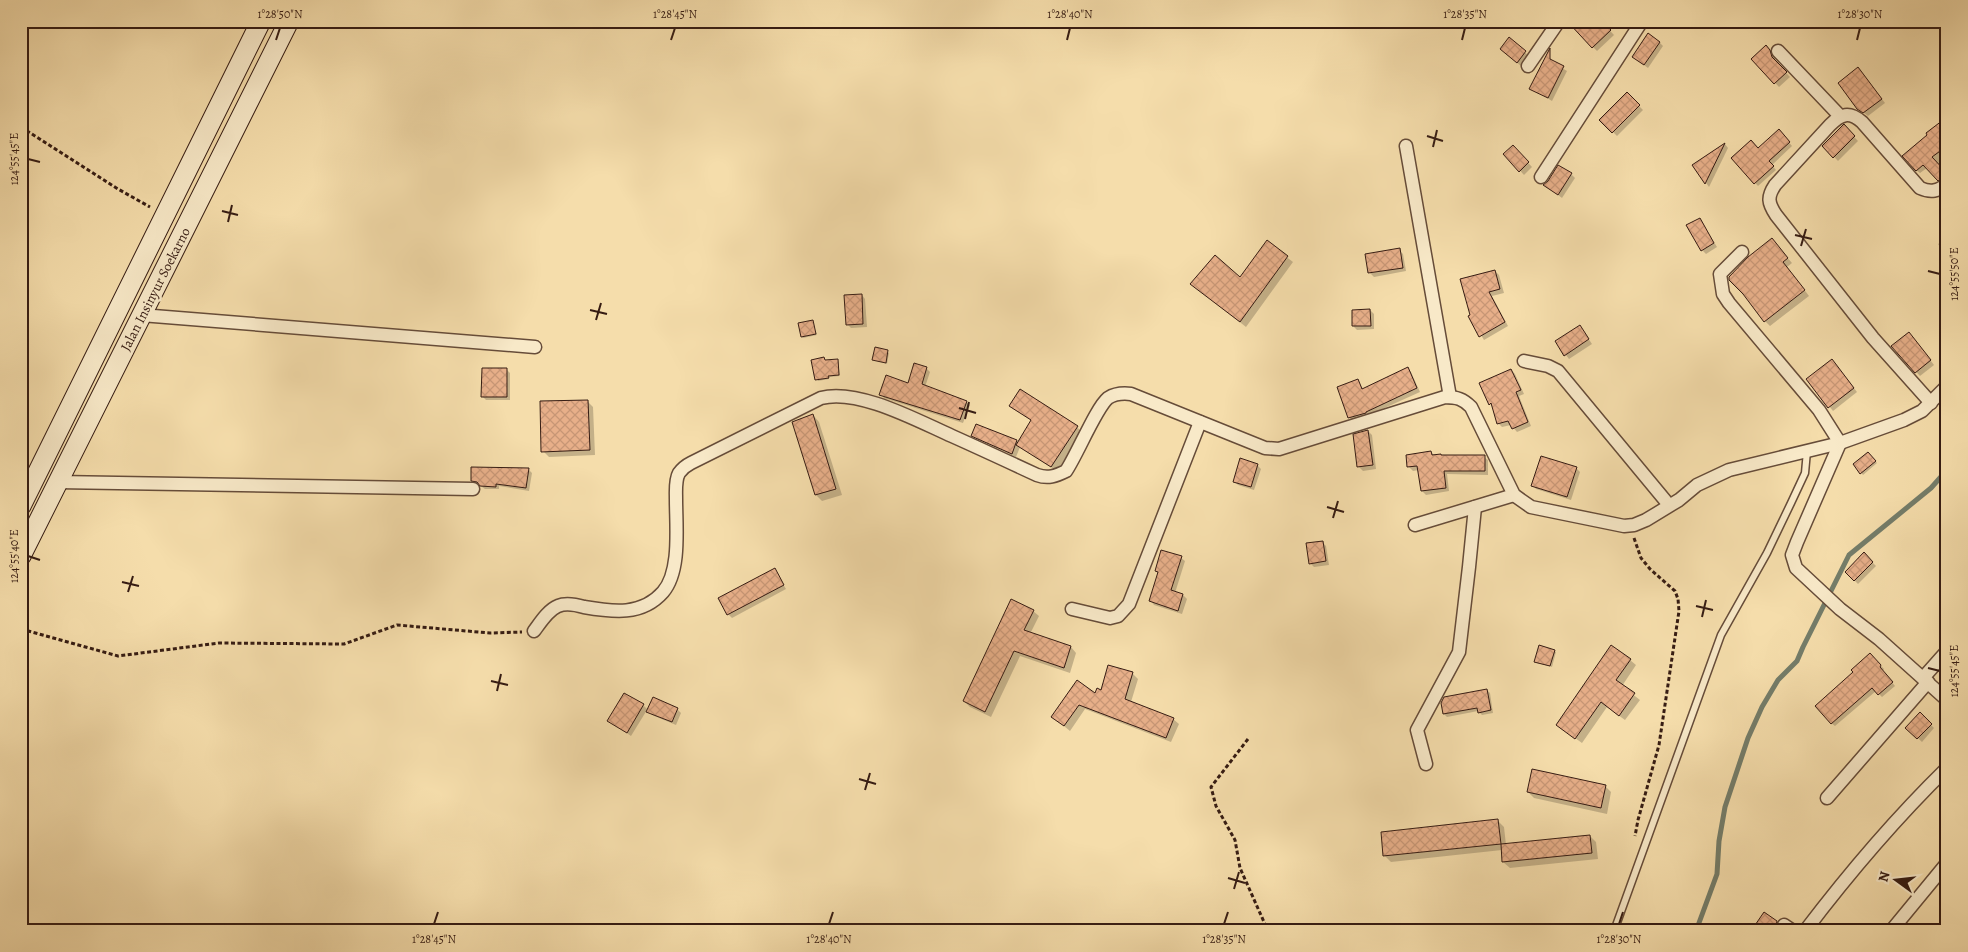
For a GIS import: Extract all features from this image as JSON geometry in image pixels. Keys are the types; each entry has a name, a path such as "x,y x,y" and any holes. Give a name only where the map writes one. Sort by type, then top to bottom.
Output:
{"main road":[{"path":"261,21 285,29"},
{"name":"Jalan Insinyur Soekarno","path":"21,506 261,21"},
{"name":"Jalan Insinyur Soekarno","path":"21,556 285,29"}],"street":[{"path":"1528,66 1559,21"},
{"path":"1541,177 1642,21"},
{"path":"1778,51 1840,116"},
{"path":"1931,403 1873,338 1769,205 1769,194 1775,184 1840,116 1846,115 1857,118 1862,122 1920,188 1932,191 1940,189 1947,184"},
{"path":"1406,146 1450,397"},
{"path":"1742,252 1720,274 1723,294 1819,410 1840,443"},
{"path":"141,315 535,347"},
{"path":"1524,361 1548,366 1558,371 1670,505"},
{"path":"534,631 557,606 626,611 640,608 654,600 668,586 674,569 676,491 679,473 690,463 821,398 830,396 843,396 876,404 1043,477 1056,476 1066,471 1103,404 1115,395 1122,393 1131,394 1265,448 1280,449 1450,397 1464,400 1471,407 1514,495 1531,507 1624,526 1634,525 1646,520 1698,485 1722,473 1840,443 1904,420 1922,411 1947,386"},
{"path":"1072,609 1110,618 1118,616 1129,604 1200,422"},
{"path":"1840,443 1792,555 1796,568 1840,609 1879,639 1947,700"},
{"path":"57,482 473,489"},
{"path":"1415,525 1514,495"},
{"path":"1426,764 1417,730 1459,652 1470,567 1474,507"},
{"path":"1827,798 1947,651"},
{"path":"1805,931 1843,880 1908,806 1947,768"},
{"path":"1891,931 1947,863"}],"lane":[{"path":"1614,931 1721,635 1767,553 1791,504 1805,472 1807,451"}],"path":[{"path":"21,127 118,189 164,215"},
{"path":"1634,525 1634,535 1641,558 1675,591 1678,599 1678,611 1659,744 1638,820 1635,838"},
{"path":"21,628 118,656 219,644 344,644 397,625 490,633 534,631"},
{"path":"1248,739 1211,787 1216,806 1236,840 1240,868 1268,931"}],"building":[{"path":"1567,21 1602,21 1611,30 1592,48"},
{"path":"1648,33 1660,42 1644,65 1632,57"},
{"path":"1509,37 1526,51 1517,63 1500,49"},
{"path":"1766,45 1772,57 1787,72 1774,84 1751,59"},
{"path":"1550,48 1550,59 1564,66 1548,98 1529,89"},
{"path":"1858,67 1882,99 1863,113 1857,109 1838,83"},
{"path":"1627,92 1640,105 1612,133 1599,120"},
{"path":"1947,117 1947,146 1932,157 1947,173 1947,176 1938,181 1923,165 1916,171 1902,156 1927,135 1926,133"},
{"path":"1844,124 1855,136 1833,158 1822,146"},
{"path":"1779,129 1790,142 1769,161 1774,166 1754,184 1731,158 1751,140 1758,148"},
{"path":"1725,143 1705,184 1692,165"},
{"path":"1513,145 1529,162 1519,172 1503,154"},
{"path":"1558,165 1572,173 1558,195 1543,185 1548,181"},
{"path":"1700,218 1714,243 1701,251 1686,225"},
{"path":"1772,238 1788,258 1783,262 1805,290 1764,322 1743,294 1729,280 1729,277 1748,257"},
{"path":"1267,240 1288,256 1240,322 1190,284 1215,255 1240,277"},
{"path":"1400,248 1403,268 1368,273 1365,254"},
{"path":"1495,270 1500,289 1489,292 1505,322 1479,337 1468,316 1470,315 1460,279"},
{"path":"862,294 863,324 846,325 844,295"},
{"path":"1370,309 1371,326 1352,326 1352,310"},
{"path":"813,320 816,334 801,337 798,323"},
{"path":"1580,325 1589,339 1564,356 1555,341"},
{"path":"1909,332 1931,360 1915,373 1891,346"},
{"path":"875,347 888,350 886,363 872,360"},
{"path":"824,357 825,360 838,359 839,375 815,380 811,360"},
{"path":"1832,359 1854,388 1828,408 1806,379"},
{"path":"914,363 927,367 922,384 967,401 960,420 879,395 886,375 908,383"},
{"path":"1408,367 1417,388 1366,413 1348,418 1337,387 1358,379 1362,389"},
{"path":"482,368 507,368 507,397 481,397"},
{"path":"1511,369 1521,390 1516,392 1528,422 1512,429 1508,421 1497,424 1491,403 1489,405 1479,383"},
{"path":"1020,389 1078,426 1051,467 1016,445 1031,420 1009,406"},
{"path":"588,400 590,450 541,452 540,401"},
{"path":"813,414 836,489 815,495 792,422"},
{"path":"976,424 1017,440 1012,454 971,436"},
{"path":"1368,430 1373,465 1357,467 1353,434"},
{"path":"1431,451 1432,455 1485,455 1485,471 1444,471 1446,488 1421,491 1417,466 1407,467 1406,455"},
{"path":"1868,452 1876,461 1860,474 1853,464"},
{"path":"1541,456 1577,467 1567,497 1531,486"},
{"path":"1240,458 1258,464 1251,487 1233,482"},
{"path":"471,467 529,468 526,488 496,484 496,487 480,486 477,482 471,481"},
{"path":"1323,541 1326,561 1309,564 1306,543"},
{"path":"1161,550 1182,556 1171,590 1183,594 1178,611 1149,601 1158,572 1155,571"},
{"path":"1864,552 1873,562 1854,581 1845,572"},
{"path":"775,568 784,585 727,615 718,598"},
{"path":"1011,599 1034,610 1024,630 1071,646 1064,668 1014,651 985,712 963,701"},
{"path":"1539,645 1555,650 1550,666 1534,662"},
{"path":"1611,645 1631,659 1616,680 1635,693 1619,716 1601,702 1575,739 1556,725"},
{"path":"1870,653 1893,682 1878,695 1872,688 1831,724 1815,706 1853,672 1851,670"},
{"path":"1108,665 1133,672 1125,699 1174,718 1166,738 1079,705 1064,726 1051,717 1077,680 1095,693 1097,688 1101,690"},
{"path":"1487,689 1491,710 1478,713 1477,708 1443,714 1441,703 1444,697"},
{"path":"624,693 644,704 627,733 607,721"},
{"path":"653,697 678,708 672,722 646,712"},
{"path":"1920,712 1932,724 1917,739 1905,728"},
{"path":"1532,769 1606,785 1601,808 1527,792"},
{"path":"1498,819 1501,844 1383,856 1381,832"},
{"path":"1590,835 1592,853 1502,862 1501,844"},
{"path":"1764,912 1777,921 1773,931 1751,931"}],"waterway":[{"path":"1696,931 1717,874 1719,841 1725,807 1748,738 1762,707 1778,680 1797,661 1849,555 1931,488 1947,470"}]}
